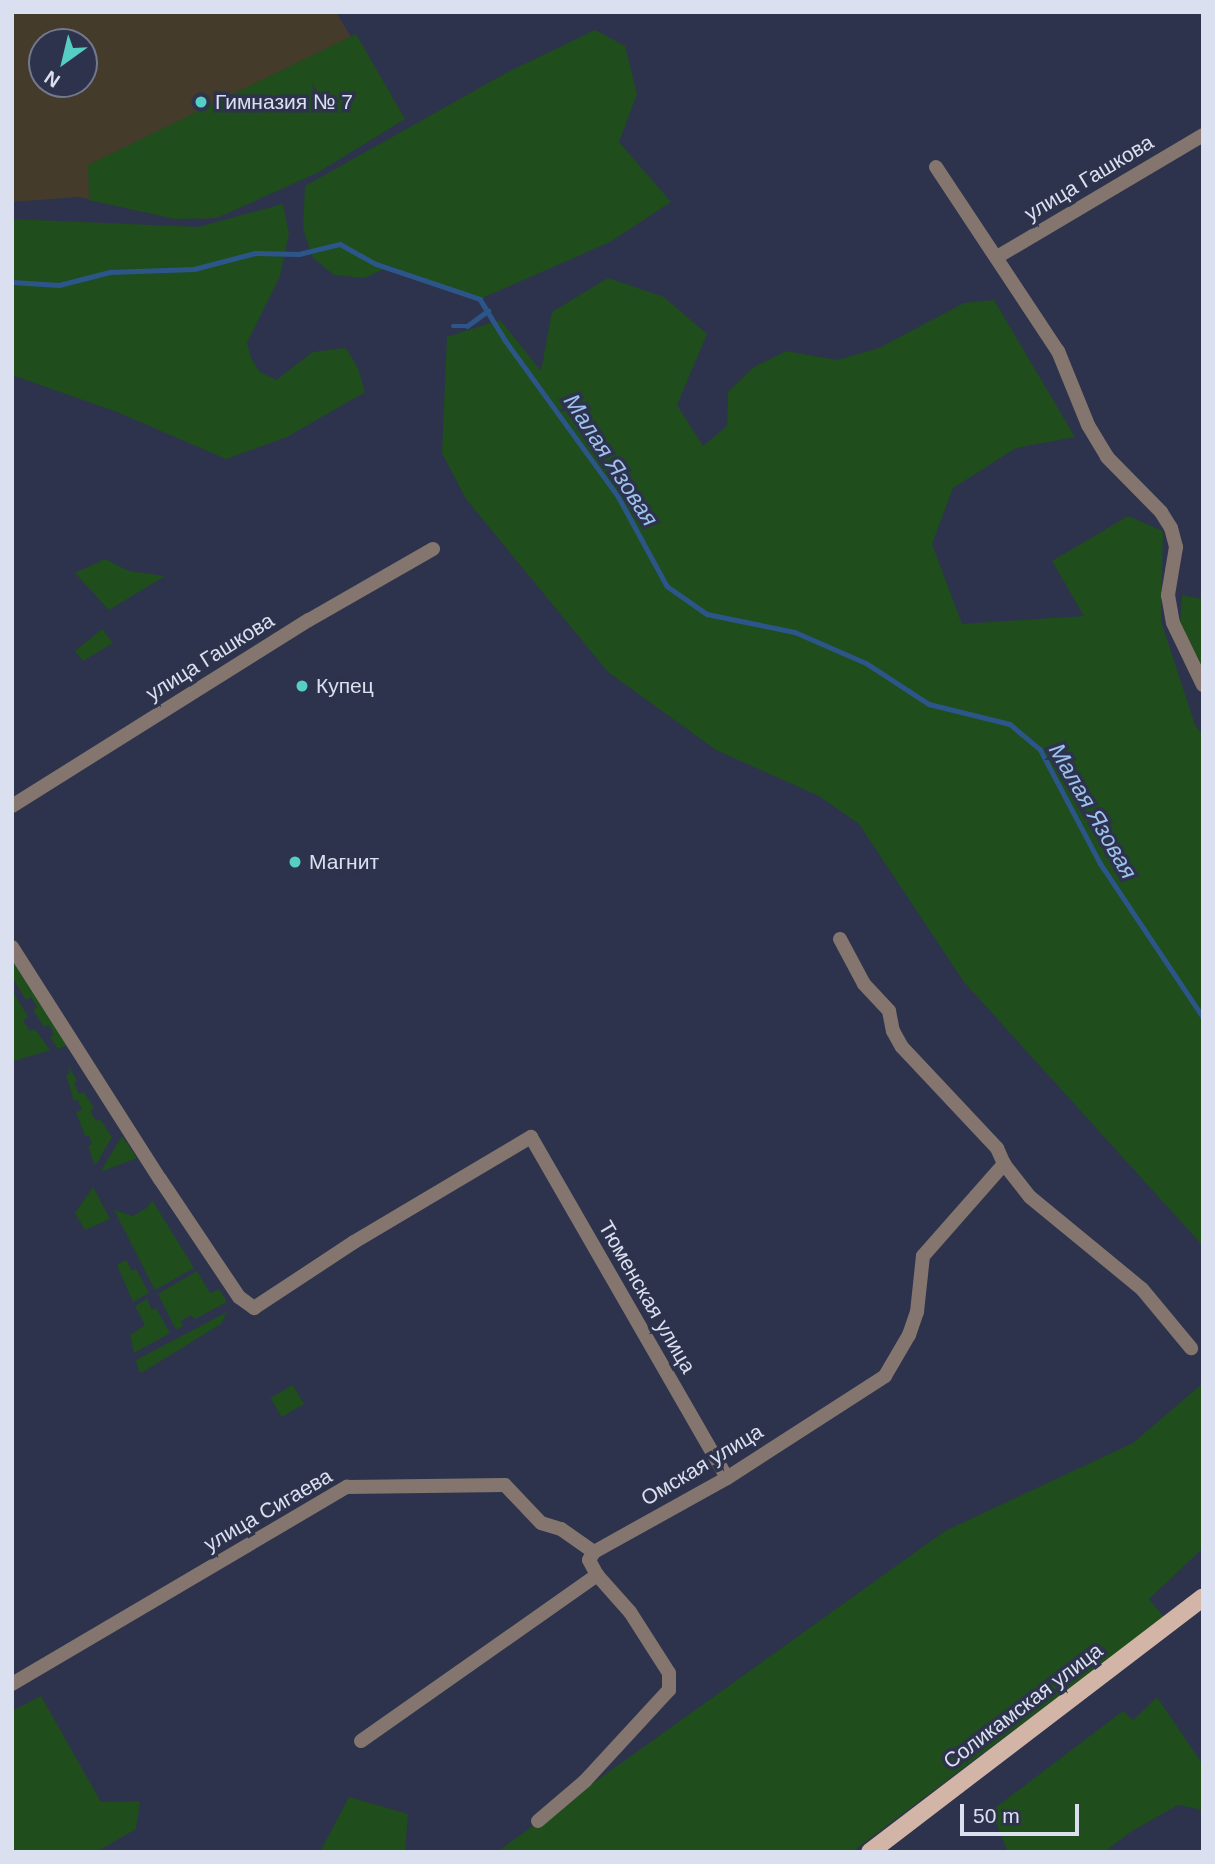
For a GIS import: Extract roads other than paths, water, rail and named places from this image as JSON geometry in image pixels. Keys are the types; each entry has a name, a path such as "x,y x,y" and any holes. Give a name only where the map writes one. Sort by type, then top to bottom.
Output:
{"main road":[{"name":"Соликамская улица","path":"870,1852 1203,1597"}],"street":[{"name":"улица Гашкова","path":"997,257 1203,135"},
{"path":"936,167 1058,351 1088,425 1107,457 1161,512 1171,528 1176,547 1168,595 1173,623 1203,685"},
{"name":"улица Гашкова","path":"12,806 309,620 433,549"},
{"path":"840,939 864,984 889,1011 892,1031 902,1047 997,1148 1004,1164 1030,1197 1142,1289 1191,1348"},
{"name":"Тюменская улица","path":"12,947 239,1297 254,1308 354,1242 531,1137 727,1478"},
{"name":"Омская улица","path":"594,1552 727,1478 885,1376 909,1335 917,1312 923,1256 1004,1164"},
{"name":"улица Сигаева","path":"12,1684 347,1487 505,1485 541,1523 561,1529 594,1552"},
{"path":"538,1821 585,1782 669,1690 668,1673 630,1612 597,1575 589,1560 594,1552"},
{"path":"361,1741 597,1575"}],"waterway":[{"name":"Малая Язовая","path":"12,282 59,285 110,272 194,269 255,253 299,254 340,244 376,264 480,299 505,340 618,496 667,586 707,614 795,632 866,663 929,704 1010,724 1040,749 1100,863 1203,1017"},
{"name":"Малая Язовая","path":"453,326 467,326 488,311"}],"place":[{"name":"Гимназия № 7","path":"201,102"},
{"name":"Купец","path":"302,686"},
{"name":"Магнит","path":"295,862"}]}
